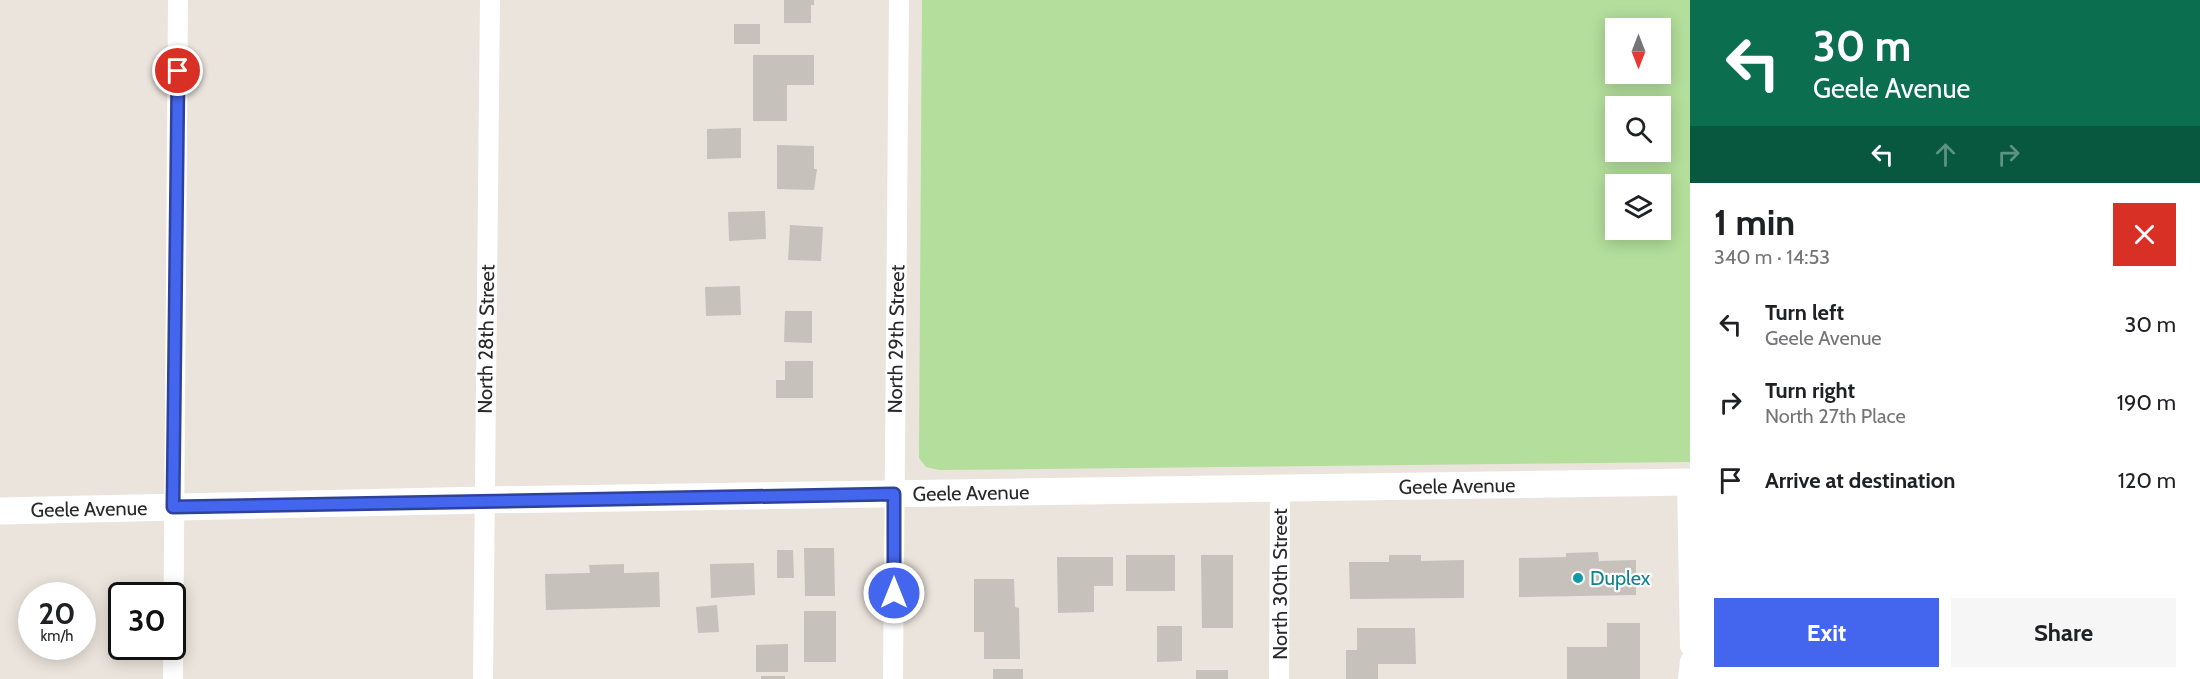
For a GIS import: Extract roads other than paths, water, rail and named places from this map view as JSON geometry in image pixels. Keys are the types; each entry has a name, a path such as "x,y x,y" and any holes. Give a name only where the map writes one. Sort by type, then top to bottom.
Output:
{"street":[{"path":"173,679 178,0"},
{"name":"North 28th Street","path":"483,679 490,0"},
{"name":"North 29th Street","path":"893,679 899,0"},
{"path":"1689,482 1690,646"},
{"name":"Geele Avenue","path":"0,511 484,500 1689,482"},
{"name":"North 30th Street","path":"1279,679 1280,488"},
{"path":"1688,679 1690,661"}],"place":[{"name":"Duplex","path":"1578,578"}]}
